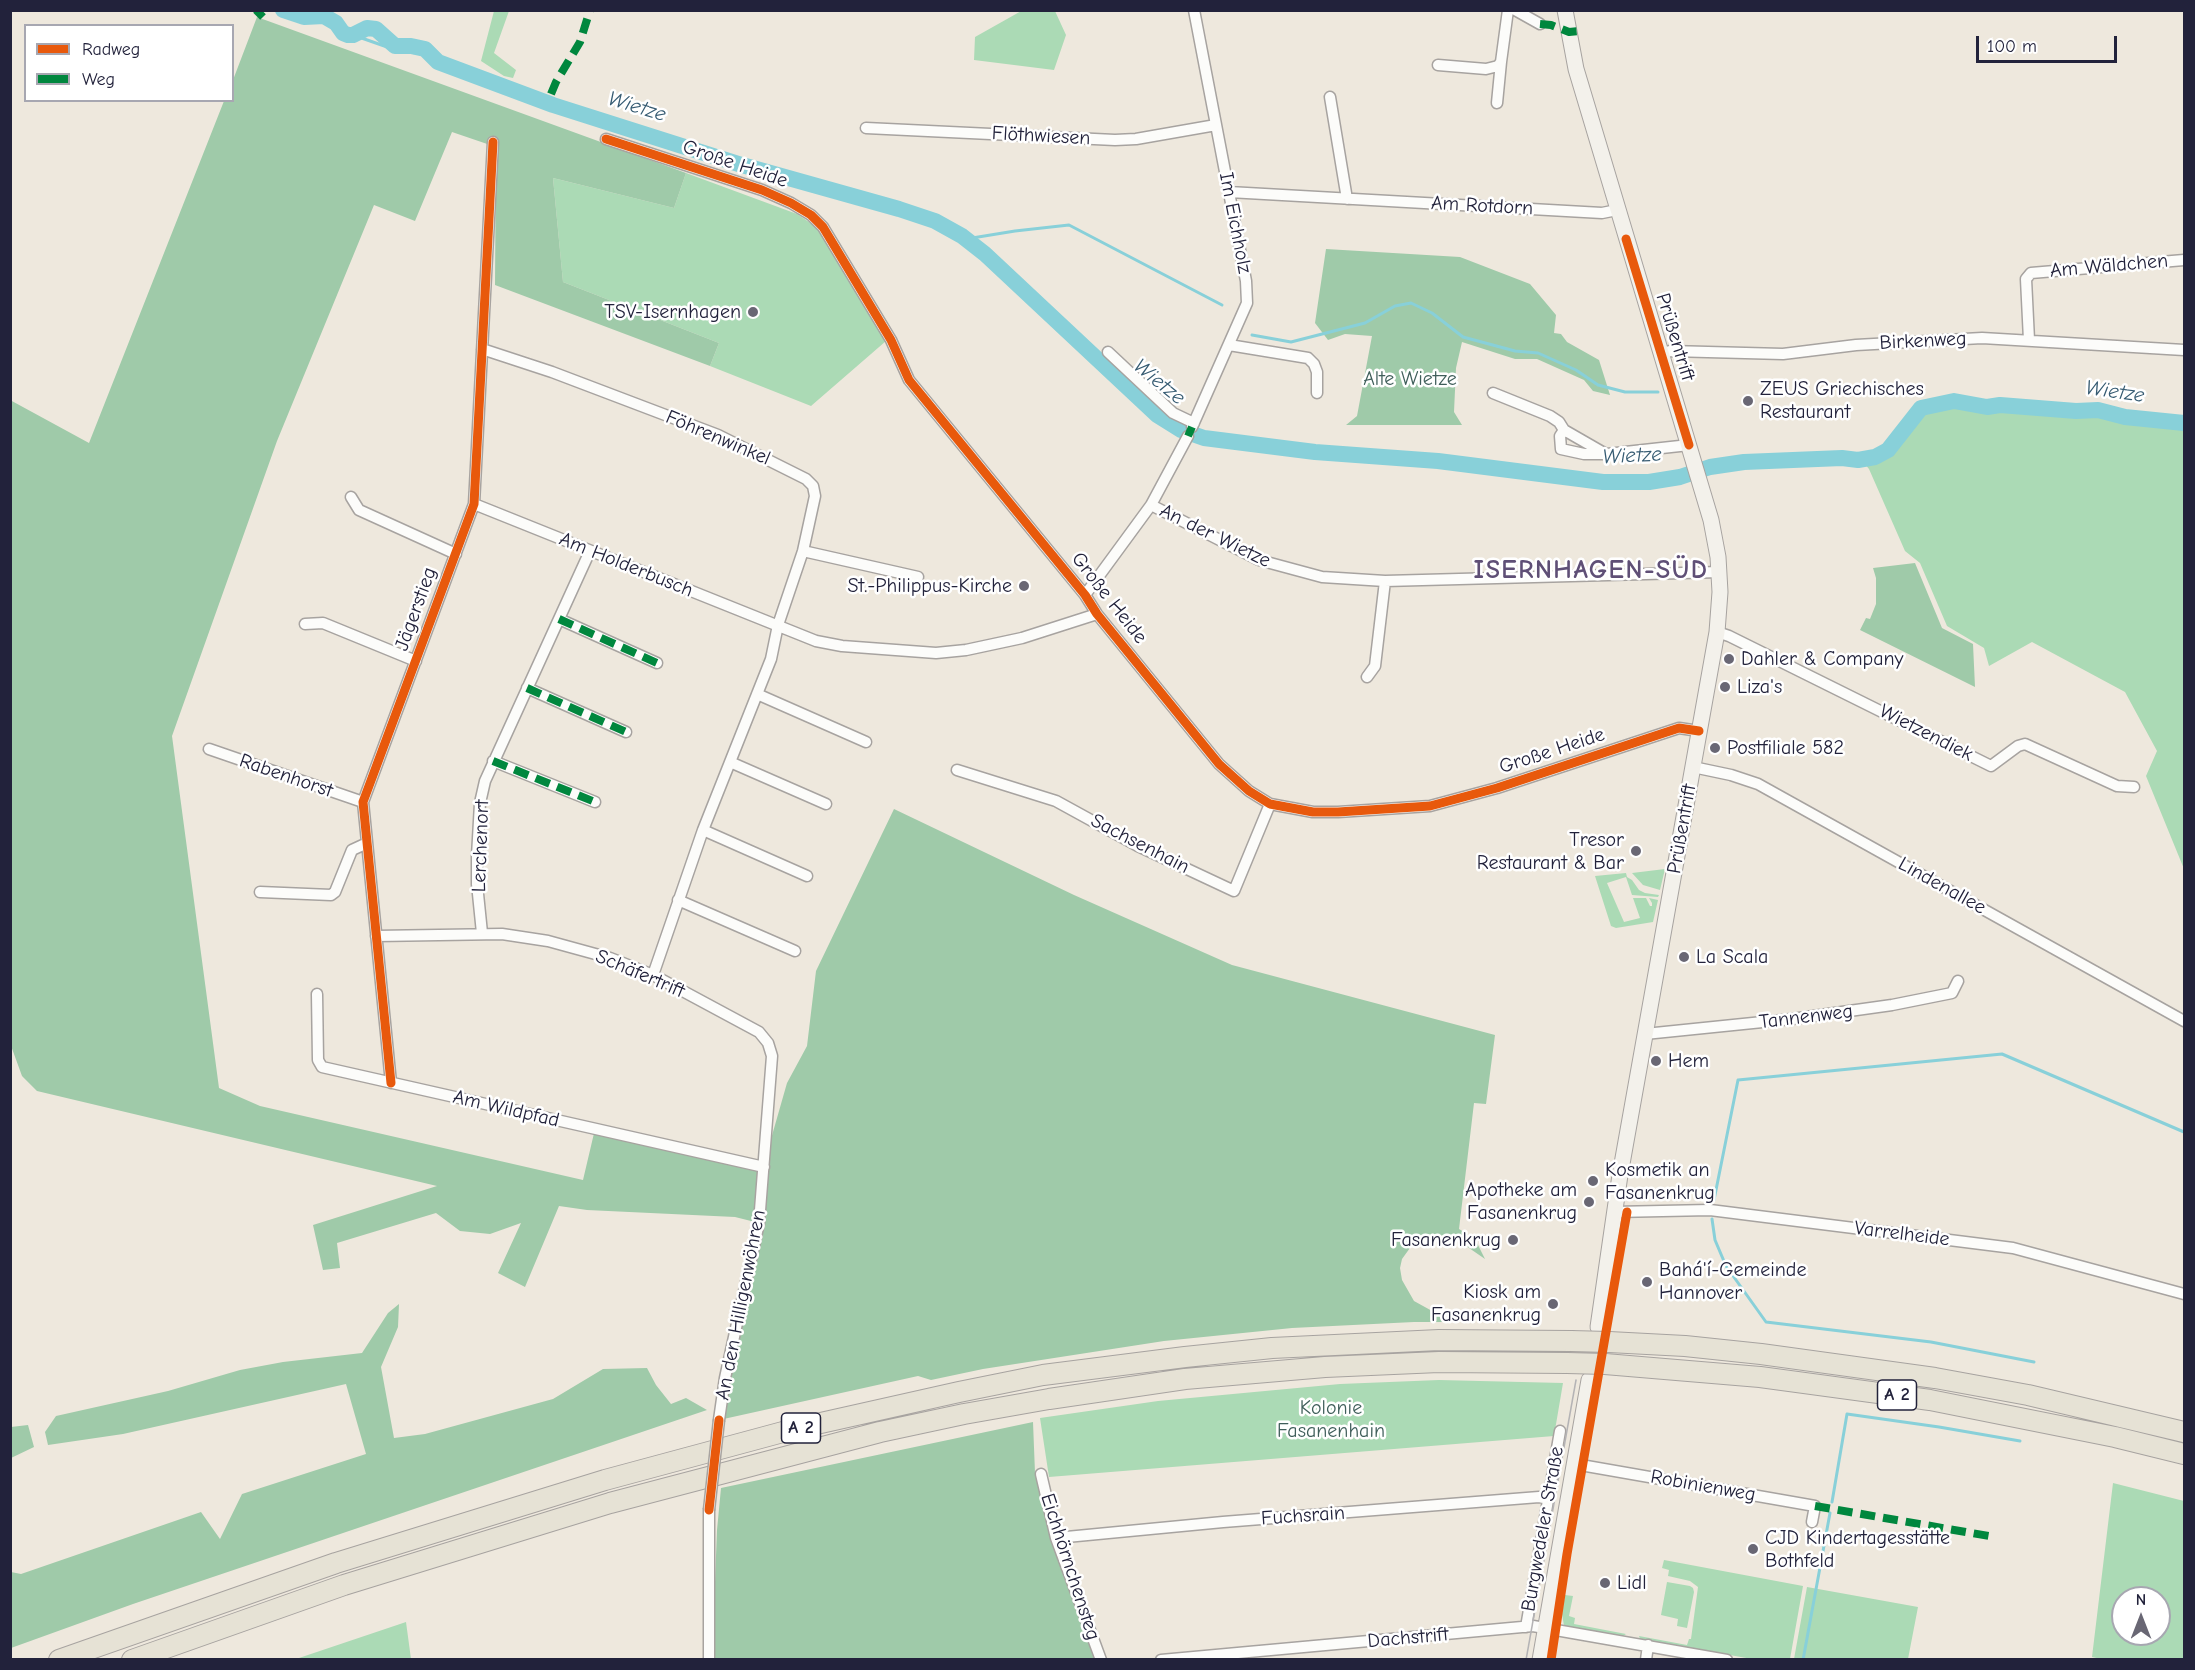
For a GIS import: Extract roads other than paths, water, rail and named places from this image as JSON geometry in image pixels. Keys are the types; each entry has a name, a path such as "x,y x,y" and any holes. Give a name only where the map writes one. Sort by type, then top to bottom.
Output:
{"highway":[{"name":"A 2","path":"59,1659 336,1563 605,1480 794,1429 1043,1375 1185,1357 1261,1349 1359,1343 1439,1340 1571,1341 1603,1335 1935,1378 2028,1395 2184,1431"},
{"name":"A 2","path":"132,1659 344,1586 610,1503 880,1432 964,1414 1185,1378 1325,1367 1416,1363 1605,1364 1761,1377 1930,1400 2103,1434 2184,1454"}],"main road":[{"name":"Prüßentrift","path":"1565,10 1576,69 1714,530 1720,572 1717,632 1614,1212"},
{"path":"1603,1335 1614,1212"},
{"name":"Burgwedeler Straße","path":"1540,1659 1589,1380"}],"street":[{"name":"Im Eichholz","path":"1085,595 1151,505 1191,429 1247,303 1246,281 1194,10"},
{"path":"1497,103 1508,10"},
{"path":"1515,10 1540,24"},
{"path":"1438,65 1486,69 1494,68 1501,62"},
{"path":"1330,97 1347,199"},
{"name":"Flöthwiesen","path":"866,128 1115,140 1136,139 1216,125"},
{"name":"Große Heide","path":"606,139 762,190 811,215 823,227 891,340 909,380 1085,595 1097,614 1219,764 1249,791 1270,804 1313,812 1430,806 1497,788 1679,728 1699,731"},
{"name":"Jägerstieg","path":"391,1083 365,844 363,802 474,504 493,141"},
{"name":"Am Rotdorn","path":"1229,192 1602,213 1617,210"},
{"name":"Am Wäldchen","path":"2029,340 2026,279 2031,273 2184,260"},
{"name":"Birkenweg","path":"1661,354 1670,351 1783,354 1856,345 1950,339 2029,340 2184,350"},
{"path":"1229,345 1308,358 1314,364 1317,372 1317,393"},
{"name":"Föhrenwinkel","path":"482,349 552,372 718,435 806,479 813,486 815,496 803,551 778,625 771,659 703,830 653,975"},
{"path":"1108,352 1191,429"},
{"path":"1493,393 1550,416 1559,422 1564,430 1586,445 1607,454"},
{"path":"1564,430 1560,436 1561,449 1584,454 1607,454 1689,445"},
{"name":"Jägerstieg","path":"351,497 359,510 456,554"},
{"name":"Am Holderbusch","path":"474,504 816,641 842,646 936,653 994,645 1097,614"},
{"name":"An der Wietze","path":"1151,505 1259,560 1322,578 1385,581 1720,572"},
{"name":"Lerchenort","path":"482,933 477,884 478,827 485,781 590,551"},
{"path":"803,551 918,577"},
{"path":"1367,677 1375,666 1385,581"},
{"path":"559,619 657,663"},
{"name":"Jägerstieg","path":"305,624 323,623 416,660"},
{"name":"Wietzendiek","path":"1717,632 1991,765 2018,746 2025,744 2117,786 2134,787"},
{"path":"527,688 626,732"},
{"path":"757,694 866,742"},
{"name":"Rabenhorst","path":"209,749 363,802"},
{"path":"493,761 595,802"},
{"path":"730,762 826,804"},
{"name":"Lindenallee","path":"1693,767 1731,775 1758,784 2184,1021"},
{"name":"Sachsenhain","path":"957,770 1056,801 1138,846 1234,891 1270,804"},
{"path":"703,830 807,876"},
{"path":"260,892 331,895 352,850 365,844"},
{"path":"678,900 795,951"},
{"name":"Schäfertrift","path":"376,936 482,933 522,936 548,941 610,958 653,975 759,1032 768,1043 771,1056 764,1167"},
{"name":"Tannenweg","path":"1645,1034 1835,1014 1892,1005 1952,993 1958,981"},
{"name":"Am Wildpfad","path":"317,994 318,1060 322,1067 764,1167"},
{"name":"An den Hilligenwöhren","path":"709,1659 709,1510 719,1420 725,1378 759,1223 764,1167"},
{"name":"Varrelheide","path":"1614,1212 1710,1210 2013,1248 2184,1294"},
{"name":"Burgwedeler Straße","path":"1526,1628 1560,1431"},
{"name":"Robinienweg","path":"1575,1464 1815,1506 1812,1522"},
{"name":"Eichhörnchensteg","path":"1041,1474 1056,1538 1101,1659"},
{"name":"Fuchsrain","path":"1056,1538 1223,1522 1539,1497 1549,1499"},
{"name":"Dachstrift","path":"1161,1659 1526,1628 1547,1628 1727,1659"},
{"path":"1646,1659 1648,1645"}],"waterway":[{"name":"Wietze","path":"283,10 304,17 324,16 336,23 343,33 348,35 367,28 376,29 395,46 425,49 438,62 553,105 742,165 935,221 962,236 985,254 1157,415 1181,430 1204,438 1315,452 1438,461 1603,482 1649,482 1680,477 1710,467 1744,462 1842,458 1858,460 1875,457 1888,450 1921,408 1954,401 1987,407 2000,405 2076,411 2098,410 2125,417 2184,423"},
{"path":"353,35 390,48"},
{"name":"Alte Wietze","path":"966,239 1069,225 1222,305"},
{"name":"Alte Wietze","path":"1252,335 1291,342 1365,323 1395,306 1411,303 1432,313 1463,337 1515,351 1538,353 1576,370 1598,385 1625,392 1658,392"},
{"path":"1714,1200 1738,1080 2002,1054 2184,1132"},
{"path":"1712,1219 1715,1240 1726,1266 1766,1322 1931,1342 2034,1362"},
{"path":"1832,1502 1847,1414 2020,1441"},
{"path":"1803,1660 1830,1513"}],"tram line":[{"path":"1526,1660 1576,1380"}],"place":[{"name":"TSV-Isernhagen","path":"753,312"},
{"name":"ZEUS Griechisches Restaurant","path":"1748,401"},
{"name":"St.-Philippus-Kirche","path":"1024,586"},
{"name":"Dahler & Company","path":"1729,659"},
{"name":"Liza's","path":"1725,687"},
{"name":"Postfiliale 582","path":"1715,748"},
{"name":"Tresor Restaurant & Bar","path":"1636,851"},
{"name":"La Scala","path":"1684,957"},
{"name":"Hem","path":"1656,1061"},
{"name":"Kosmetik an Fasanenkrug","path":"1593,1181"},
{"name":"Apotheke am Fasanenkrug","path":"1589,1202"},
{"name":"Fasanenkrug","path":"1513,1240"},
{"name":"Bahá'í-Gemeinde Hannover","path":"1647,1282"},
{"name":"Kiosk am Fasanenkrug","path":"1553,1304"},
{"name":"CJD Kindertagesstätte Bothfeld","path":"1753,1549"},
{"name":"Lidl","path":"1605,1583"}],"district":[{"name":"ISERNHAGEN-SÜD","path":"1591,571"}],"park label":[{"name":"Kolonie Fasanenhain","path":"1331,1420"}]}
